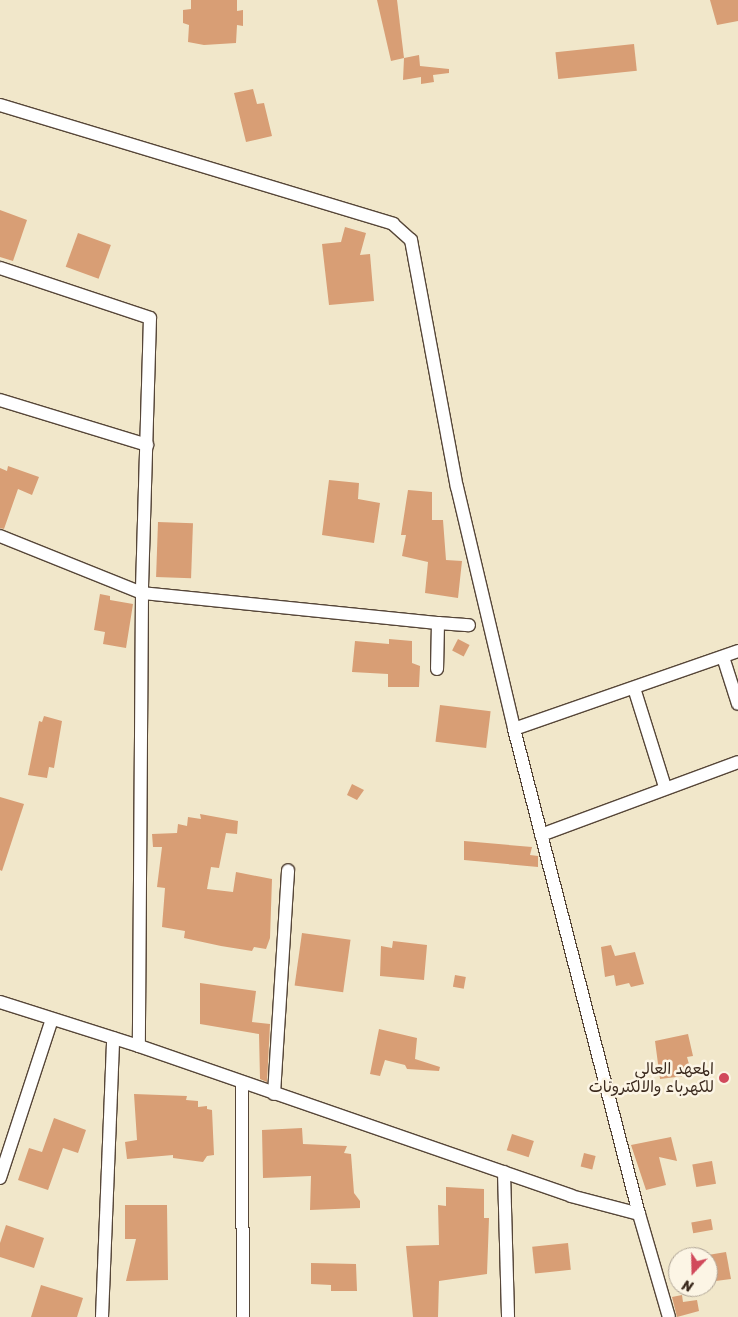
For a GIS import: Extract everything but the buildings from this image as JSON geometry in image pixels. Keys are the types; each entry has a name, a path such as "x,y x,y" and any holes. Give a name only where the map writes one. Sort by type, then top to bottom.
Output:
{"street":[{"path":"0,105 393,224 411,240 457,487 514,729 639,1214 669,1317"},
{"path":"0,268 142,313 150,318 148,445 142,593 139,1046"},
{"path":"0,400 148,445"},
{"path":"0,536 142,593 469,626"},
{"path":"437,669 438,623"},
{"path":"514,729 738,651"},
{"path":"723,657 738,704"},
{"path":"634,688 665,787"},
{"path":"541,834 665,787 738,762"},
{"path":"274,1094 288,870"},
{"path":"0,1002 139,1046 571,1196 639,1214"},
{"path":"0,1178 52,1019"},
{"path":"102,1317 113,1038"},
{"path":"242,1082 243,1317"},
{"path":"504,1172 508,1317"}],"place":[{"name":"المعهد العالي للكهرباء والالكترونات","path":"724,1078"}]}
